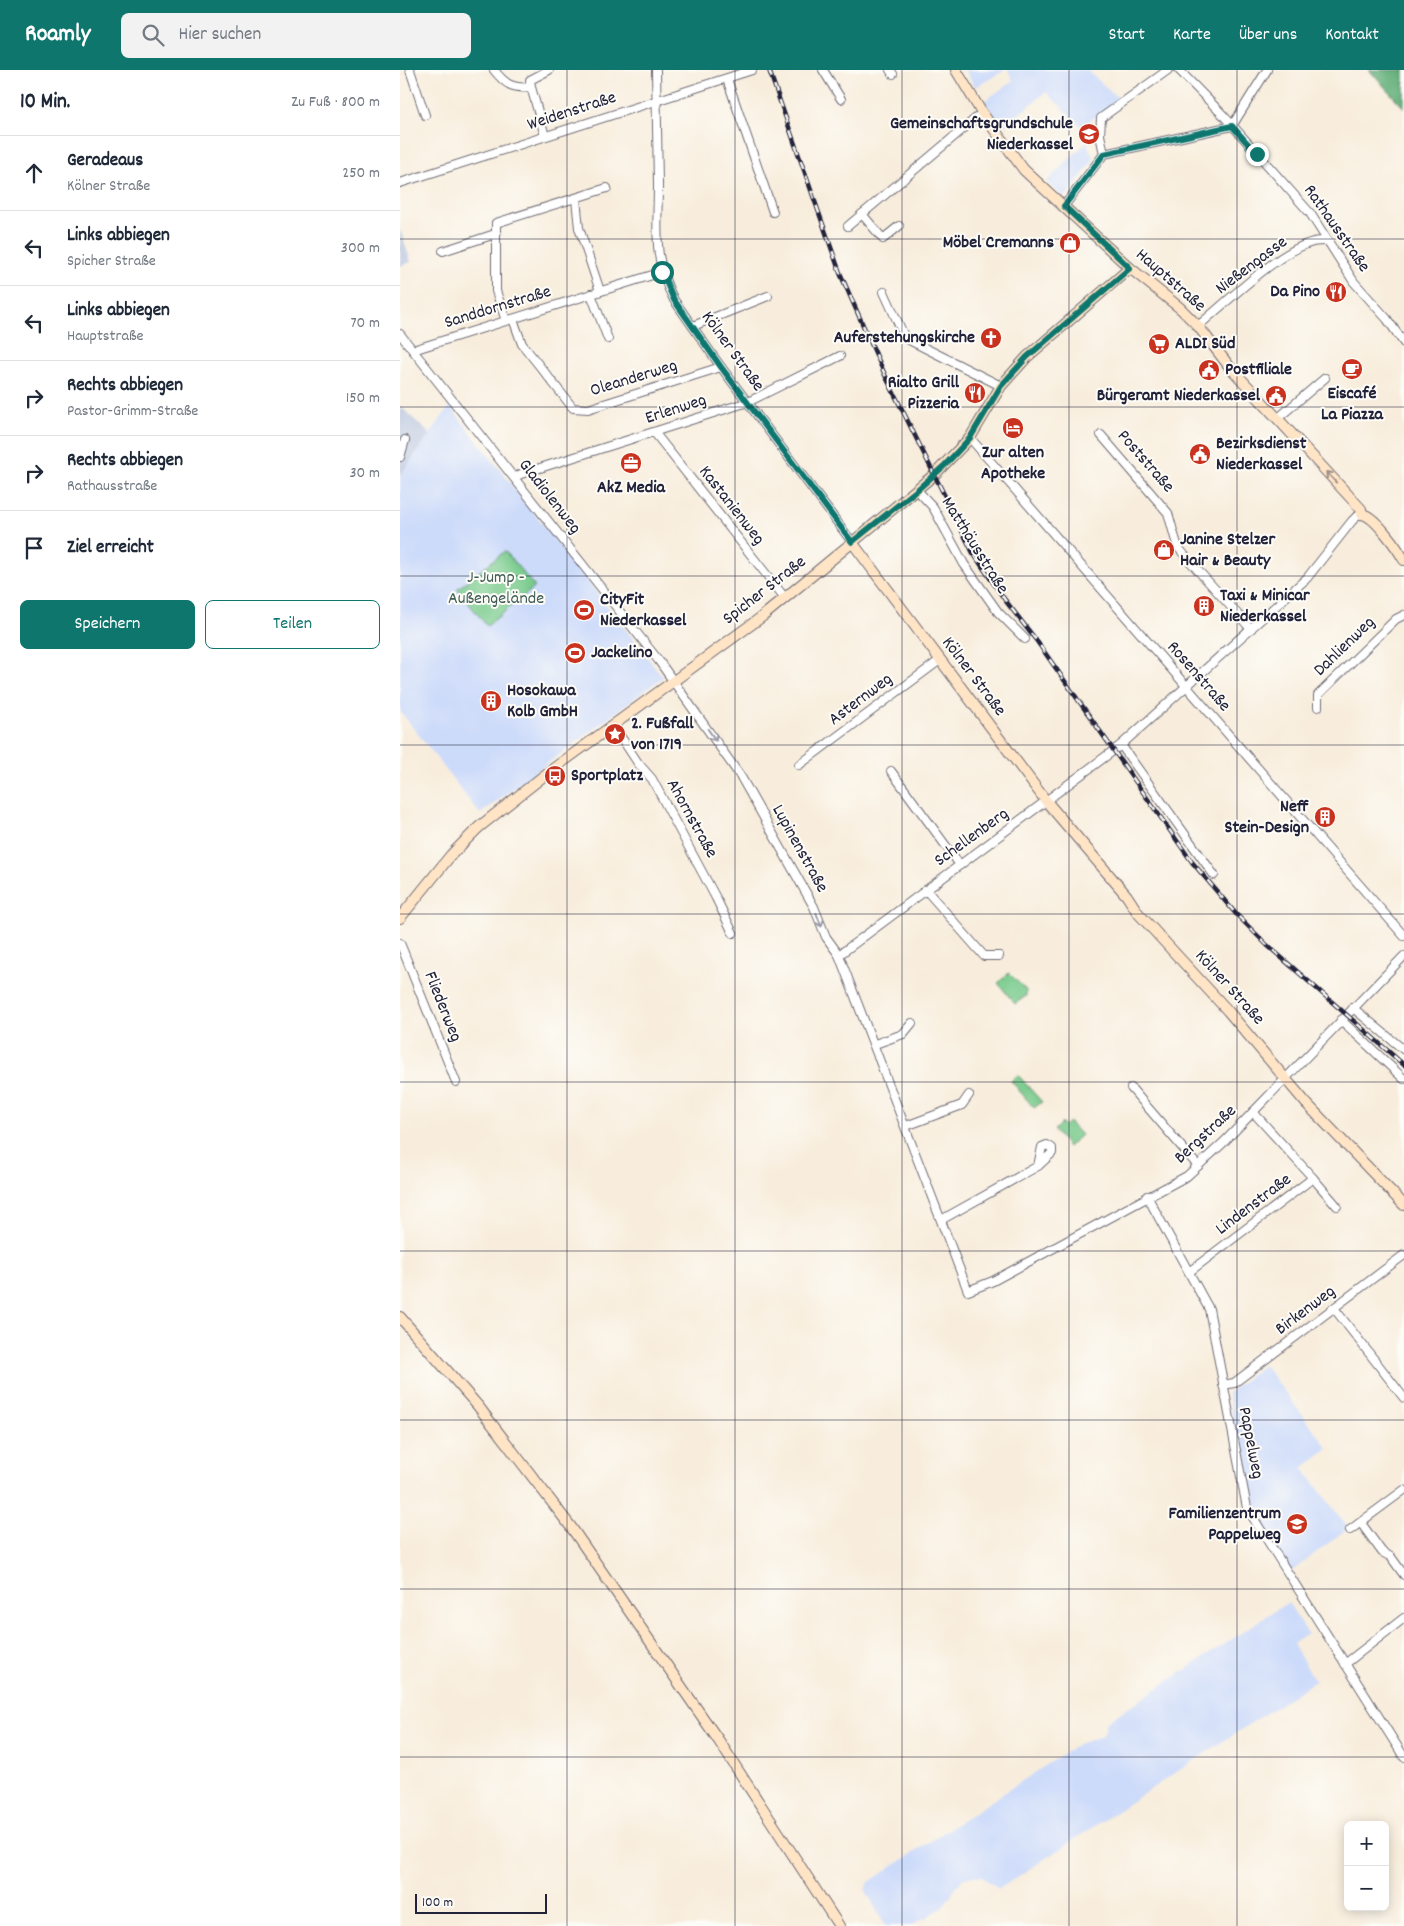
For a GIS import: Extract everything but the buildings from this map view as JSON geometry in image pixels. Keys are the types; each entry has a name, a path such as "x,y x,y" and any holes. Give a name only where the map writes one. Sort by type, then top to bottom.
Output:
{"street":[{"path":"410,70 425,115"},
{"path":"494,70 503,81 518,89 531,88"},
{"path":"545,136 530,80 549,70"},
{"name":"Kölner Straße","path":"656,70 656,242 662,272 674,300 721,367 1046,801 1127,896 1138,913 1234,1017 1306,1103 1404,1205"},
{"name":"Weidenstraße","path":"400,183 752,70"},
{"path":"823,70 841,99"},
{"name":"Hauptstraße","path":"956,70 982,113 1024,170 1130,268 1180,308 1198,326 1229,366 1360,509 1362,514 1368,516 1398,548 1404,560"},
{"path":"1104,154 1100,136 1101,118 1168,70"},
{"name":"Rathausstraße","path":"1179,70 1310,213 1354,282 1387,319 1404,343"},
{"path":"1064,206 1104,154 1232,126 1267,70"},
{"path":"727,79 773,212"},
{"path":"848,226 982,113"},
{"path":"443,251 495,234 496,223 607,188"},
{"path":"576,199 579,228 600,292"},
{"path":"862,214 883,239 899,226"},
{"name":"Oleanderweg","path":"495,234 496,291 522,344 573,408 588,409 721,367"},
{"name":"Nießengasse","path":"1198,326 1284,256 1312,242 1328,241"},
{"name":"Spicher Straße","path":"400,918 451,856 479,827 550,771 785,598 917,490 945,465 970,438 1001,386 1027,357 1130,268"},
{"name":"Sanddornstraße","path":"413,350 662,272"},
{"path":"884,292 905,338 1001,386"},
{"path":"591,294 608,339"},
{"path":"692,326 768,296"},
{"name":"Gladiolenweg","path":"400,334 515,477 673,681"},
{"name":"Erlenweg","path":"515,477 537,468 748,402 840,356"},
{"path":"1277,419 1325,378"},
{"name":"Kastanienweg","path":"654,432 785,598"},
{"name":"Poststraße","path":"1101,435 1168,513 1178,547 1251,629"},
{"name":"Rosenstraße","path":"970,438 1404,936"},
{"path":"400,457 405,440"},
{"name":"Matthäusstraße","path":"917,490 933,507 964,564 998,612 1025,639"},
{"name":"Schellenberg","path":"839,955 1121,745 1307,578 1356,516 1362,514"},
{"name":"Dahlienweg","path":"1318,707 1318,695 1396,619 1404,615"},
{"name":"Asternweg","path":"799,765 940,660"},
{"name":"Lupinenstraße","path":"673,681 741,776 806,891 826,937 839,955 955,1254"},
{"name":"Ahornstraße","path":"613,725 638,763 652,779 684,836 733,933"},
{"path":"1121,745 1214,875"},
{"path":"891,772 960,865"},
{"path":"926,890 984,956 999,956"},
{"name":"Fliederweg","path":"400,943 456,1082"},
{"name":"Bergstraße","path":"955,1254 968,1291 992,1281 1187,1176 1224,1142 1404,956"},
{"path":"1353,1008 1404,1050"},
{"path":"1341,1020 1404,1079"},
{"path":"875,1044 903,1034 912,1023"},
{"path":"1131,1088 1198,1166"},
{"path":"906,1126 962,1105 969,1095"},
{"name":"Lindenstraße","path":"1189,1272 1313,1178 1253,1112"},
{"path":"941,1220 1038,1166"},
{"path":"1313,1178 1337,1206"},
{"name":"Pappelweg","path":"1147,1196 1208,1309 1247,1508 1404,1757"},
{"name":"Birkenweg","path":"1223,1386 1234,1383 1404,1255"},
{"path":"1334,1308 1404,1398"},
{"path":"400,1317 478,1406 571,1527 713,1734 839,1926"},
{"path":"1350,1530 1404,1490"},
{"path":"1360,1523 1382,1552 1391,1557 1404,1575"},
{"path":"1345,1664 1404,1618"}],"shaded area":[{"name":"Gemeinschaftsgrundschule Niederkassel","path":"965,70 1006,70 975,87"},
{"name":"Gemeinschaftsgrundschule Niederkassel","path":"1008,70 1087,70 1119,99 1088,122 1092,138 1087,143 1094,159 1067,195 1062,196 1046,182 1086,143 1086,131 1046,92 1003,127 995,119 984,101 1013,81"},
{"path":"400,229 411,262 400,266"},
{"path":"400,406 430,434 400,476"},
{"path":"450,406 663,677 480,814 400,711 400,476"},
{"path":"1264,1365 1328,1448 1303,1468 1348,1528 1291,1572 1250,1507 1228,1393"},
{"path":"1288,1602 1308,1634 1293,1644 1315,1681 999,1889 982,1877 972,1876 962,1879 942,1908 911,1926 885,1926 865,1889 869,1882 1078,1744 1101,1736 1105,1730 1105,1723"}],"green space":[{"path":"1369,70 1404,70 1404,108"},
{"name":"J-Jump - Außengelände","path":"505,551 535,587 487,626 457,589"},
{"path":"1009,973 1026,990 1026,996 1015,1004 998,983"},
{"path":"1018,1075 1042,1102 1034,1108 1011,1081"},
{"path":"1069,1122 1081,1135 1068,1147 1054,1130 1061,1123 1064,1126"}],"railway":[{"path":"769,70 840,273 885,375 973,553 1192,862 1236,914 1267,945 1404,1065"}],"place":[{"name":"Gemeinschaftsgrundschule Niederkassel","path":"1089,134"},
{"name":"Möbel Cremanns","path":"1070,243"},
{"name":"Da Pino","path":"1336,292"},
{"name":"Auferstehungskirche","path":"991,338"},
{"name":"ALDI Süd","path":"1159,344"},
{"name":"Eiscafé La Piazza","path":"1352,369"},
{"name":"Postfiliale","path":"1209,370"},
{"name":"Rialto Grill Pizzeria","path":"975,393"},
{"name":"Bürgeramt Niederkassel","path":"1276,396"},
{"name":"Zur alten Apotheke","path":"1013,428"},
{"name":"Bezirksdienst Niederkassel","path":"1200,454"},
{"name":"AkZ Media","path":"631,463"},
{"name":"Janine Stelzer Hair & Beauty","path":"1164,550"},
{"name":"Taxi & Minicar Niederkassel","path":"1204,606"},
{"name":"CityFit Niederkassel","path":"584,610"},
{"name":"Jackelino","path":"575,653"},
{"name":"Hosokawa Kolb GmbH","path":"491,701"},
{"name":"2. Fußfall von 1719","path":"615,734"},
{"name":"Sportplatz","path":"555,776"},
{"name":"Neff Stein-Design","path":"1325,817"},
{"name":"Familienzentrum Pappelweg","path":"1297,1524"}],"route":[{"path":"662,272 674,300 721,367 852,542 945,465 970,438 1001,386 1027,357 1130,268 1064,206 1086,180 1104,154 1232,126 1257,154"}]}
